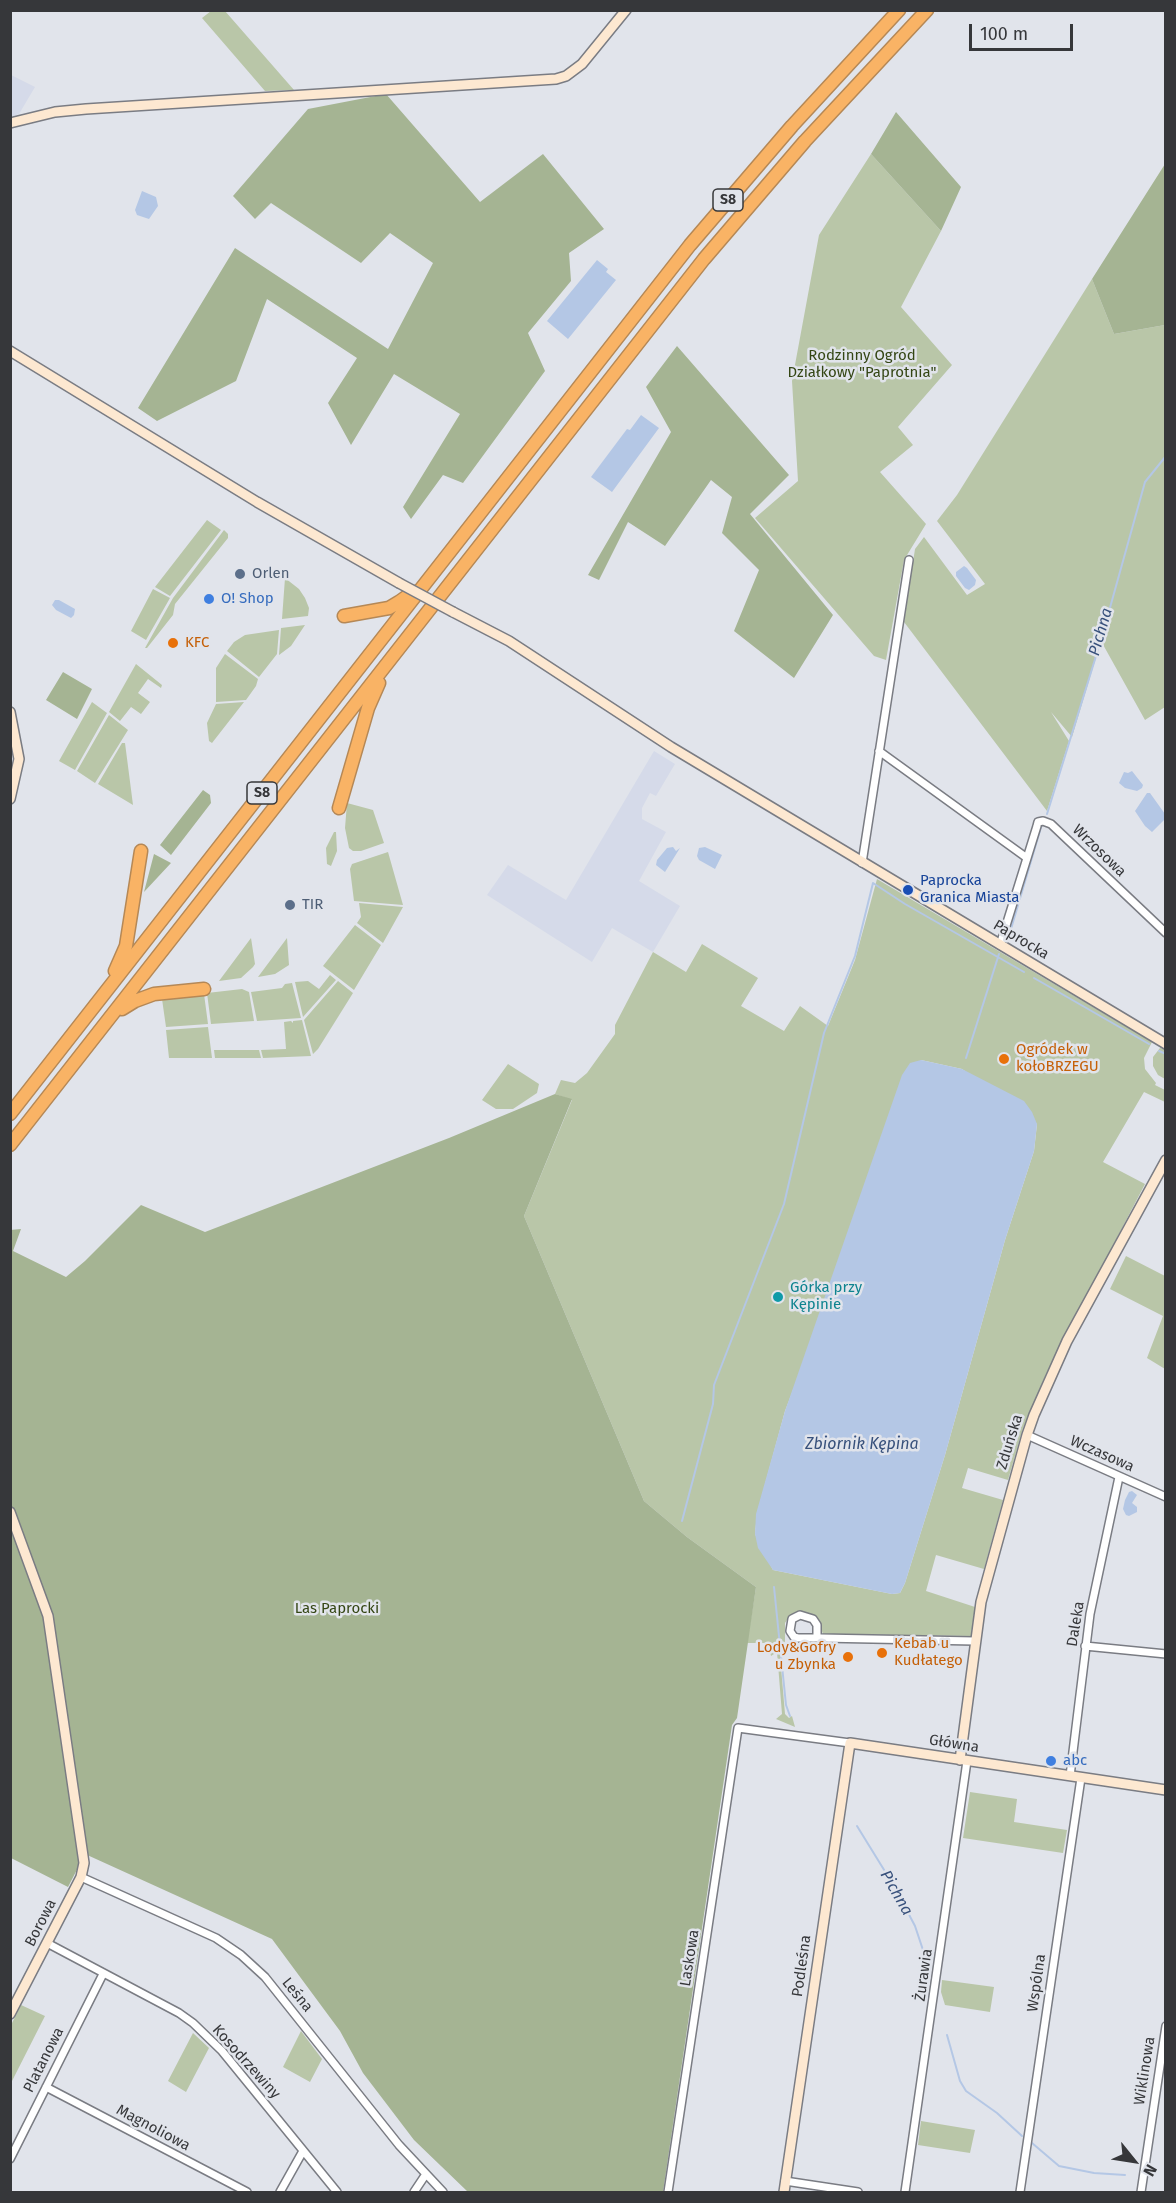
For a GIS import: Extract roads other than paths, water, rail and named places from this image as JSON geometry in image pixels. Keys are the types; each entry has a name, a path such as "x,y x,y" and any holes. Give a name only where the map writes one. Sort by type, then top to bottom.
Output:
{"highway":[{"name":"S8","path":"10,1114 702,230 792,126 899,10"},
{"name":"S8","path":"10,1145 704,259 805,141 927,10"},
{"path":"345,616 389,608 430,578"},
{"path":"339,808 368,708 390,660"},
{"path":"94,1008 122,960 141,851"},
{"path":"114,1015 135,1001 154,994 204,989"}],"street":[{"path":"10,123 55,112 108,107 538,82 556,79 566,76 582,64 626,10"},
{"name":"Paprocka","path":"10,351 266,508 399,583 509,641 671,747 1166,1044"},
{"path":"862,862 909,560"},
{"path":"10,712 19,759 10,799"},
{"path":"879,751 1027,858"},
{"name":"Wrzosowa","path":"1000,945 1038,822 1042,820 1051,824 1166,933"},
{"name":"Zduńska","path":"964,1760 975,1641 982,1594 1027,1435 1067,1341 1166,1160"},
{"name":"Wczasowa","path":"1027,1435 1166,1497"},
{"name":"Daleka","path":"1070,1776 1090,1614 1119,1477"},
{"path":"10,1512 48,1616 82,1839 84,1863 81,1877"},
{"path":"817,1638 817,1624 813,1618 800,1616 792,1619 790,1631 794,1638 975,1641"},
{"path":"1085,1646 1166,1654"},
{"name":"Główna","path":"738,1728 1166,1790"},
{"name":"Laskowa","path":"668,2193 738,1728"},
{"name":"Podleśna","path":"784,2193 850,1743"},
{"name":"Żurawia","path":"905,2193 964,1760"},
{"name":"Wspólna","path":"1020,2193 1081,1778"},
{"name":"Borowa","path":"10,2014 81,1877"},
{"name":"Leśna","path":"81,1877 216,1938 242,1955 265,1977 399,2145 443,2193"},
{"name":"Kosodrzewiny","path":"47,1943 179,2013 193,2024 222,2051 337,2193"},
{"name":"Platanowa","path":"10,2159 103,1974"},
{"name":"Wiklinowa","path":"1142,2193 1166,2026"},
{"name":"Magnoliowa","path":"46,2087 247,2193"},
{"path":"280,2193 303,2151"},
{"path":"414,2193 426,2174"},
{"path":"785,2181 858,2193"}],"water":[{"path":"142,191 156,197 158,206 149,219 137,215 135,210"},
{"path":"597,260 616,280 568,339 547,321"},
{"path":"641,415 659,428 612,492 591,477 627,429 630,430"},
{"path":"964,566 976,580 975,585 969,590 956,576 956,572"},
{"path":"55,600 75,609 74,615 71,618 56,610 52,605"},
{"path":"1132,771 1143,785 1137,791 1125,788 1119,783 1124,772"},
{"path":"1147,793 1150,793 1165,814 1165,819 1152,832 1135,811"},
{"path":"673,847 676,851 680,848 665,872 656,865 657,860 667,848"},
{"path":"705,847 722,855 715,869 699,860 697,856 699,848"},
{"name":"Zbiornik Kępina","path":"921,1060 962,1069 1024,1101 1037,1124 1034,1151 1005,1240 945,1455 905,1583 900,1593 892,1594 773,1570 758,1548 755,1534 756,1514 785,1411 902,1075 910,1063"},
{"path":"1132,1491 1137,1495 1132,1503 1137,1507 1137,1512 1129,1516 1123,1509 1129,1492"}],"waterway":[{"name":"Pichna","path":"1047,814 1101,640 1145,482 1166,456"},
{"name":"Pichna","path":"1008,939 1042,824"},
{"path":"682,1521 713,1404 714,1385 784,1204 824,1033 855,956 873,883 905,904 1024,972"},
{"path":"966,1058 999,954"},
{"path":"1034,978 1149,1044"},
{"path":"1159,1051 1166,1054"},
{"name":"Pichna","path":"774,1587 786,1705 790,1716"},
{"name":"Pichna","path":"857,1826 894,1886 915,1926 927,1962"},
{"name":"Pichna","path":"947,2035 960,2081 966,2091 997,2113 1022,2136"},
{"name":"Pichna","path":"1032,2143 1059,2166 1094,2173 1125,2175"}],"place":[{"name":"Orlen","path":"240,574"},
{"name":"O! Shop","path":"209,599"},
{"name":"KFC","path":"173,643"},
{"name":"Paprocka Granica Miasta","path":"908,890"},
{"name":"TIR","path":"290,905"},
{"name":"Ogródek w kołoBRZEGU","path":"1004,1059"},
{"name":"Górka przy Kępinie","path":"778,1297"},
{"name":"Kebab u Kudłatego","path":"882,1653"},
{"name":"Lody&Gofry u Zbynka","path":"848,1657"},
{"name":"abc","path":"1051,1761"}],"park label":[{"name":"Rodzinny Ogród Działkowy \"Paprotnia\"","path":"862,364"},
{"name":"Las Paprocki","path":"337,1609"}]}
